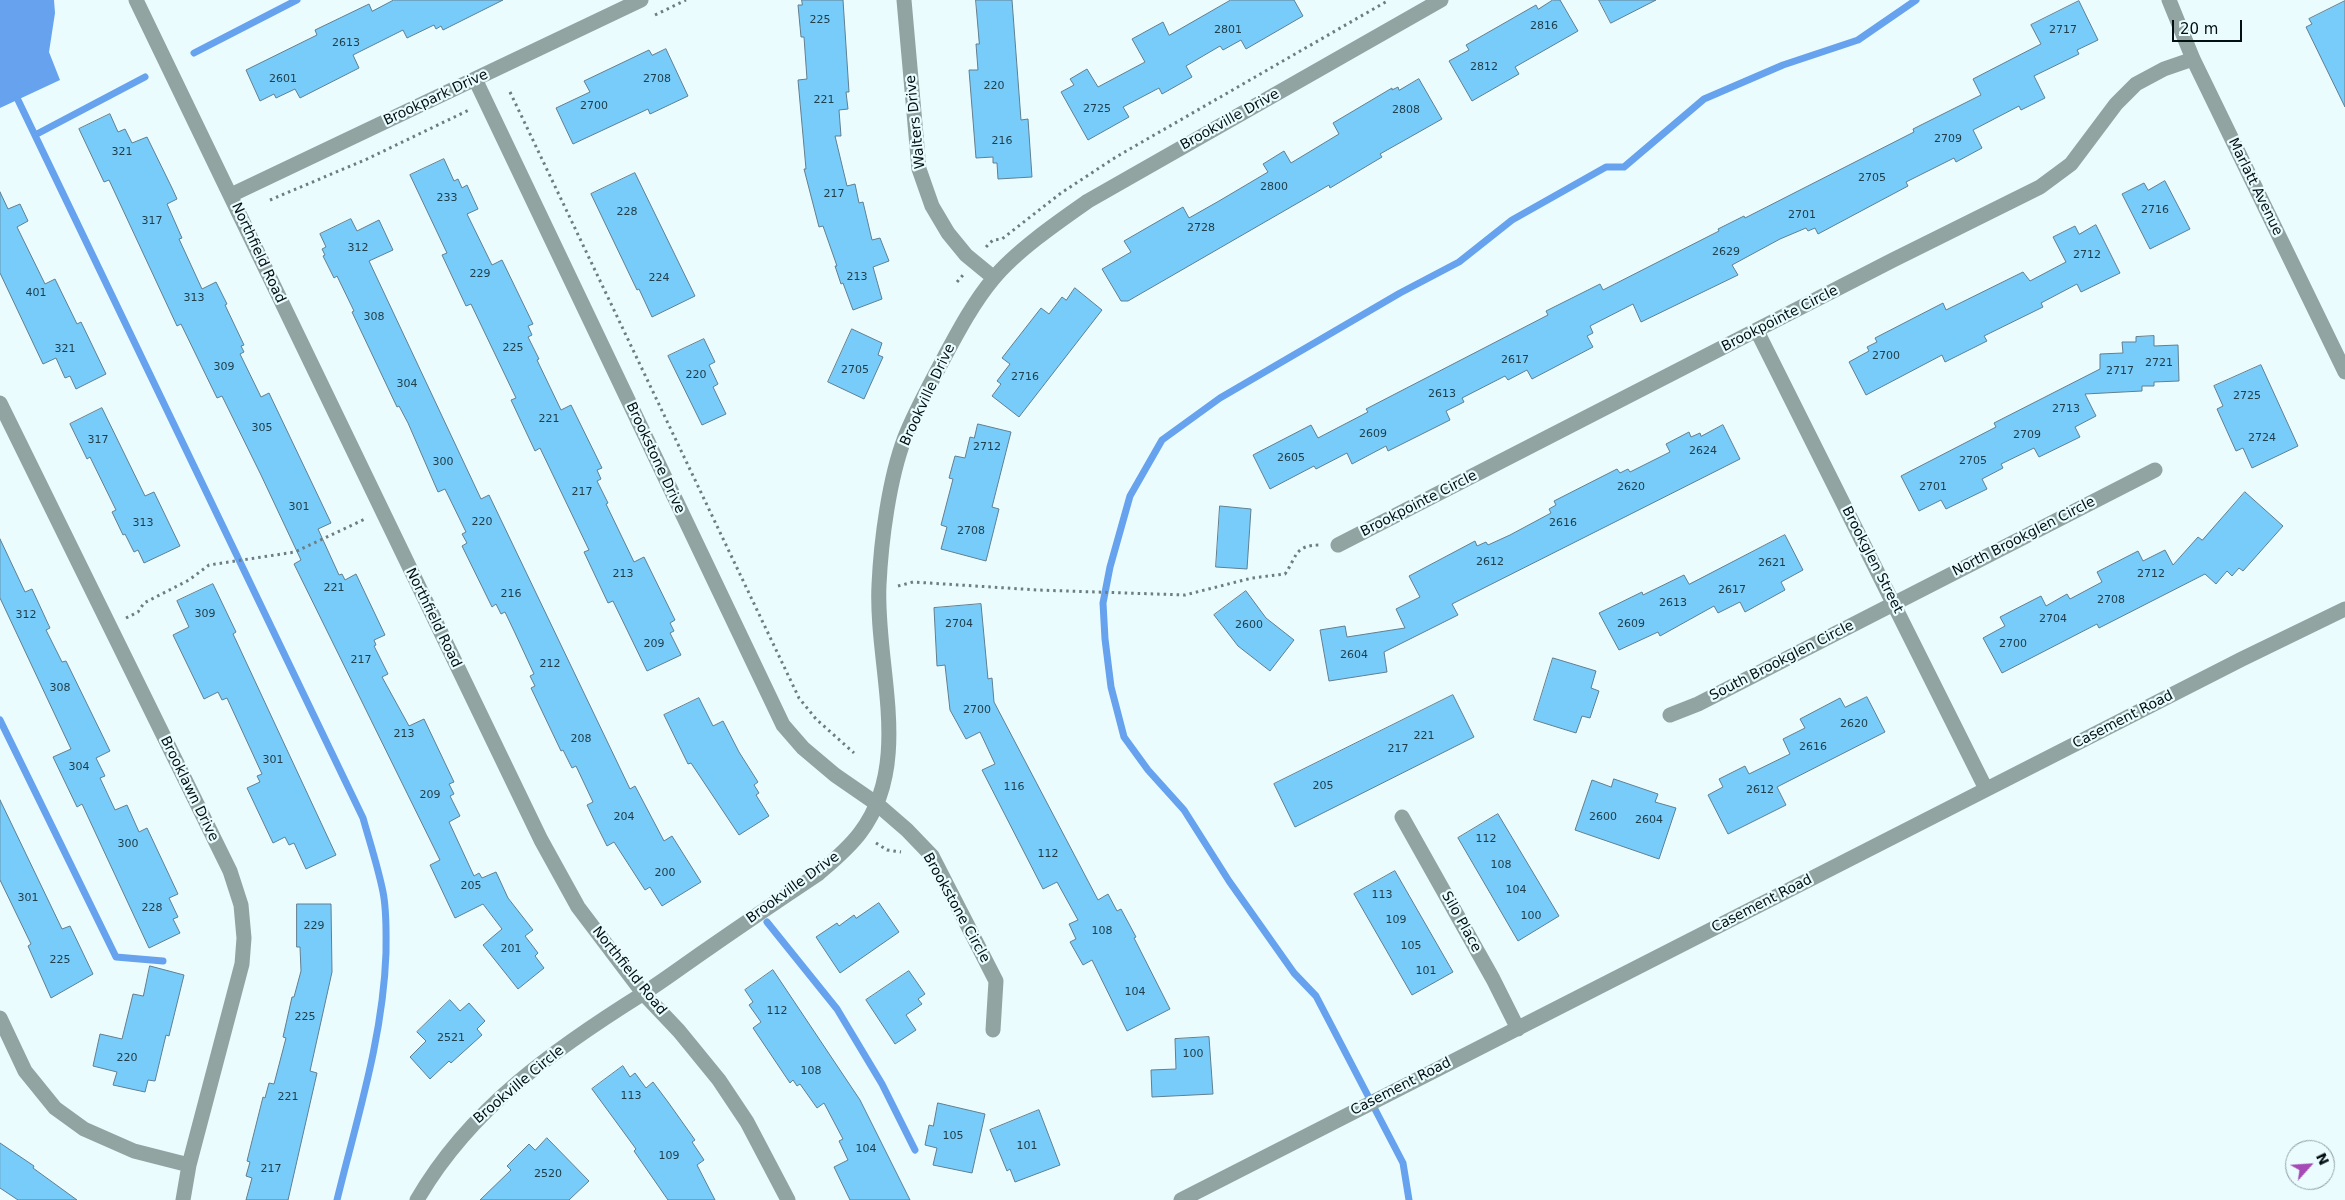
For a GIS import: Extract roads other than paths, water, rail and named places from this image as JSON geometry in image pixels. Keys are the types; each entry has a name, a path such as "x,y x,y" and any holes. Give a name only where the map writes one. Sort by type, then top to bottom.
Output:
{"street":[{"name":"Northfield Road","path":"136,0 541,840 578,907 643,994 679,1031 719,1080 747,1122 788,1200"},
{"name":"Brookpark Drive","path":"231,195 641,0"},
{"name":"Walters Drive","path":"904,0 919,169 932,206 948,233 966,255 994,278"},
{"name":"Brookville Drive","path":"643,994 818,874 843,852 860,832 877,804 885,777 889,741 888,707 881,649 879,587 885,528 905,438 966,317 994,278 1049,228 1088,200 1441,0"},
{"name":"Marlatt Avenue","path":"2169,0 2193,59 2345,372"},
{"name":"Brookpointe Circle","path":"1338,545 1893,260 2040,187 2070,164 2116,104 2136,84 2164,69 2193,59"},
{"name":"Brookstone Drive","path":"475,79 782,725 803,748 835,775 877,804"},
{"name":"Brookglen Street","path":"1758,331 1986,790"},
{"name":"Brooklawn Drive","path":"0,403 230,871 241,905 244,938 242,964 182,1200"},
{"name":"North Brookglen Circle","path":"1894,604 2155,470"},
{"name":"South Brookglen Circle","path":"1670,715 1698,704 1894,604"},
{"name":"Casement Road","path":"1181,1200 2242,659 2345,610"},
{"name":"Brookstone Circle","path":"877,804 907,830 932,856 955,900 996,981 993,1030"},
{"name":"Silo Place","path":"1402,816 1493,979 1518,1029"},
{"name":"Brookville Circle","path":"417,1200 443,1158 469,1127 496,1100 592,1026 643,994"},
{"path":"0,1018 25,1071 55,1108 84,1128 134,1151 190,1165"}],"water":[{"path":"0,0 54,0 55,13 49,52 60,80 0,108"}],"waterway":[{"path":"194,53 297,0"},
{"path":"1409,1200 1403,1163 1316,996 1294,973 1229,881 1184,810 1148,770 1124,737 1111,687 1103,603 1110,567 1130,496 1162,440 1220,398 1400,293 1459,262 1512,220 1606,167 1624,167 1704,99 1783,65 1858,40 1916,0"},
{"path":"35,135 145,77"},
{"path":"18,100 363,818 381,883 385,907 386,953 384,985 368,1078 337,1200"},
{"path":"0,720 116,957 163,961"},
{"path":"767,922 837,1009 882,1084 915,1150"}]}
